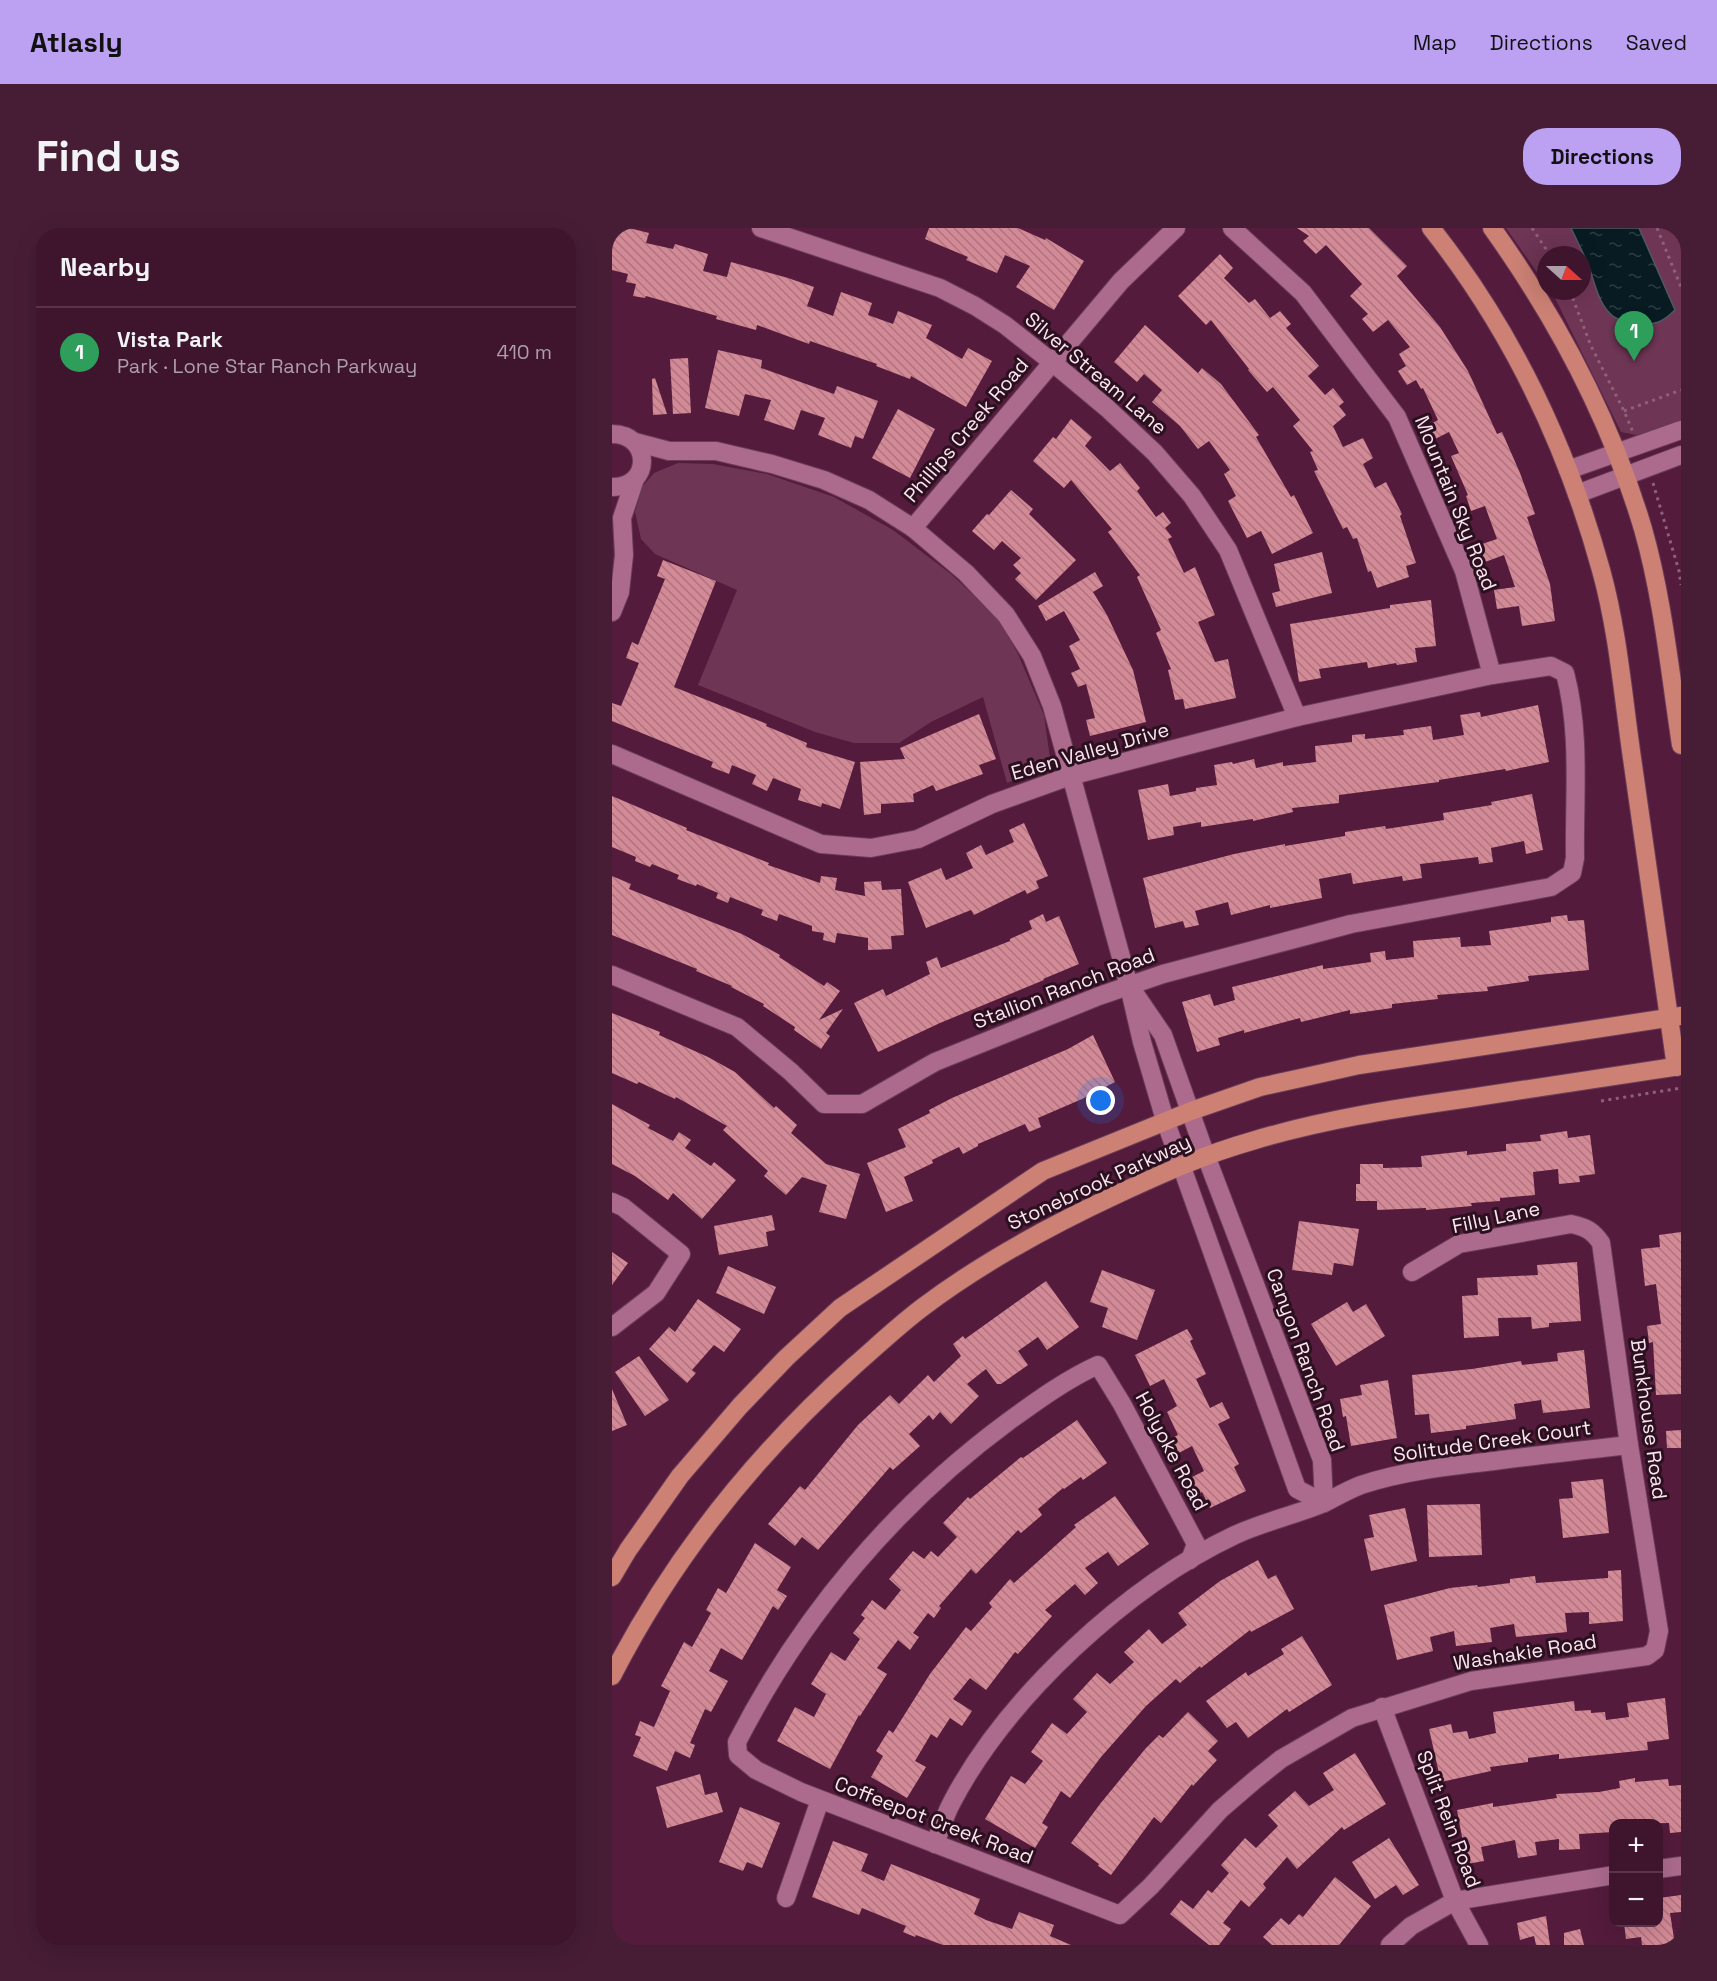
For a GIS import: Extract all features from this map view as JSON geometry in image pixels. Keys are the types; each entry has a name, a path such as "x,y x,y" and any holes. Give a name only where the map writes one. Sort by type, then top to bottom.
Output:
{"main road":[{"path":"1431,228 1464,273 1509,344 1546,418 1577,494 1601,572 1614,633 1675,1017 1678,1067"},
{"path":"1492,228 1555,326 1599,412 1616,454 1643,530 1657,590 1681,745"},
{"name":"Stonebrook Parkway","path":"612,1577 628,1550 680,1476 740,1406 786,1358 840,1308 1043,1171 1165,1120 1260,1088 1359,1065 1675,1017"},
{"name":"Stonebrook Parkway","path":"612,1676 664,1586 702,1530 762,1456 810,1406 922,1307 998,1256 1069,1217 1182,1164 1252,1141 1366,1114 1678,1067"}],"street":[{"name":"Silver Stream Lane","path":"761,228 940,288 975,306 1005,325 1107,408 1155,453 1192,496 1228,550 1297,717"},
{"name":"Phillips Creek Road","path":"913,528 1121,281 1176,228"},
{"name":"Mountain Sky Road","path":"1232,228 1303,292 1397,417 1464,572 1492,675"},
{"path":"612,421 642,455 638,475 622,518 624,555 620,592 612,612"},
{"path":"1568,470 1681,430"},
{"name":"Canyon Ranch Road","path":"624,437 669,451 716,451 772,464 824,480 869,500 913,528 966,573 1006,615 1032,656 1052,706 1165,1120 1297,1489 1324,1503"},
{"path":"612,488 624,486 669,451"},
{"path":"1577,494 1681,454"},
{"path":"612,499 622,518"},
{"name":"Eden Valley Drive","path":"612,754 821,844 871,848 918,839 992,804 1070,776 1297,717 1492,675 1551,666 1564,673 1570,693 1575,746 1575,858 1572,873"},
{"name":"Stallion Ranch Road","path":"612,975 737,1027 791,1072 824,1104 862,1104 935,1062 1163,974 1351,924 1551,887 1572,873"},
{"name":"Canyon Ranch Road","path":"1129,986 1163,1035 1206,1156 1322,1460 1324,1503"},
{"path":"612,1202 623,1207 681,1254 656,1293 612,1327"},
{"name":"Filly Lane","path":"1412,1272 1459,1244 1571,1224 1583,1226 1594,1232"},
{"name":"Bunkhouse Road","path":"1594,1232 1601,1243 1604,1254 1629,1445 1659,1631 1659,1641 1655,1650"},
{"name":"Holyoke Road","path":"738,1755 737,1742 776,1672 822,1606 873,1544 929,1487 990,1435 1055,1389 1098,1365 1122,1404 1196,1544 1190,1560"},
{"name":"Solitude Creek Court","path":"934,1844 958,1790 996,1736 1038,1685 1110,1617 1190,1560 1236,1535 1324,1503 1360,1486 1421,1471 1629,1445"},
{"name":"Washakie Road","path":"1120,1915 1151,1886 1220,1810 1281,1759 1352,1718 1471,1681 1647,1656 1655,1650"},
{"name":"Split Rein Road","path":"1382,1707 1455,1901 1479,1945"},
{"name":"Coffeepot Creek Road","path":"738,1755 756,1770 820,1800 1120,1915"},
{"path":"786,1898 820,1800"},
{"path":"1663,1868 1681,1866"},
{"path":"1390,1945 1411,1926 1455,1901 1609,1876"}],"path":[{"path":"1532,228 1544,246"},
{"path":"1657,228 1681,287"},
{"path":"1573,300 1591,346 1624,411 1638,446"},
{"path":"1624,411 1681,390"},
{"path":"1647,468 1658,495 1681,585"},
{"path":"1600,1101 1681,1088"}],"shaded area":[{"path":"1506,228 1681,228 1681,423 1636,435 1621,432 1556,300 1591,300 1591,246 1537,246 1537,272"},
{"path":"678,463 713,464 767,474 834,497 893,530 951,574 999,619 1018,654 1044,715 1051,765 1007,783 983,697 931,722 899,743 854,743 815,732 698,685 737,590 655,554 641,539 635,512 642,487 654,473"}],"water":[{"path":"1571,228 1639,228 1675,310 1666,318 1653,324 1631,323 1614,317 1601,301 1591,273 1591,246 1579,246"}],"building":[{"path":"612,228 629,228 649,233 646,243 673,249 675,244 708,254 703,271 727,277 731,262 814,287 807,306 833,316 841,292 872,303 868,315 893,324 898,311 932,325 926,338 962,359 968,348 992,361 966,407 911,376 910,379 876,366 877,364 810,341 809,344 757,325 756,330 716,319 717,316 646,296 645,298 633,296 636,284 626,282 628,274 612,270"},
{"path":"929,228 1018,228 1045,240 1046,238 1084,261 1054,310 1016,287 1030,266 1005,255 997,273 966,260 968,257 925,239"},
{"path":"1297,228 1369,228 1407,266 1397,276 1440,327 1468,371 1497,434 1502,432 1520,473 1535,514 1527,517 1550,584 1555,621 1522,626 1519,606 1497,609 1494,590 1515,587 1504,555 1485,562 1479,545 1497,539 1485,506 1471,511 1466,496 1468,495 1451,456 1459,453 1449,432 1435,439 1429,425 1438,420 1423,388 1421,389 1416,380 1407,385 1398,371 1406,366 1399,354 1410,347 1388,320 1373,332 1362,319 1368,314 1350,296 1362,284 1326,245 1316,254 1303,241 1309,236"},
{"path":"1220,254 1233,268 1224,278 1249,303 1255,299 1270,318 1280,311 1291,324 1286,328 1319,366 1308,376 1325,395 1333,388 1344,402 1339,406 1346,415 1333,426 1343,447 1363,438 1373,458 1363,464 1375,488 1386,482 1402,514 1400,516 1416,563 1406,566 1409,577 1377,588 1371,571 1368,572 1357,538 1353,539 1347,527 1343,529 1314,471 1318,470 1310,452 1313,451 1293,426 1300,420 1273,387 1267,392 1211,320 1206,325 1178,296"},
{"path":"1145,325 1198,373 1202,368 1221,384 1259,435 1256,437 1291,497 1294,495 1313,533 1272,554 1261,531 1247,538 1228,501 1236,496 1224,474 1230,470 1209,441 1198,449 1180,426 1152,402 1162,390 1144,374 1137,382 1114,362"},
{"path":"718,350 762,360 761,368 834,394 837,386 878,401 863,439 855,436 851,448 818,435 825,418 801,410 794,430 764,420 771,400 745,394 739,416 705,408"},
{"path":"688,358 691,413 673,414 670,359"},
{"path":"655,378 667,414 653,415 652,379"},
{"path":"898,409 935,429 910,478 872,458"},
{"path":"1071,419 1092,437 1085,446 1110,471 1120,463 1140,488 1137,491 1156,517 1163,512 1171,523 1165,528 1172,537 1168,539 1184,573 1195,567 1215,615 1198,622 1215,662 1228,659 1236,698 1185,709 1183,699 1175,700 1168,670 1171,669 1156,633 1161,630 1137,577 1140,575 1108,532 1112,529 1071,480 1064,488 1033,461 1053,437 1056,439"},
{"path":"1011,490 1033,509 1029,514 1076,560 1036,600 1015,579 1021,573 1013,565 1021,558 1002,541 994,550 972,531"},
{"path":"1322,552 1332,593 1276,607 1272,593 1280,591 1274,564"},
{"path":"663,560 716,581 674,687 767,724 766,726 807,743 806,747 855,762 840,809 822,803 821,807 798,800 801,789 773,778 767,791 752,784 756,775 732,765 729,774 711,767 713,762 612,721 612,703 621,706 639,663 626,658 632,642 638,645 665,579 657,576"},
{"path":"1095,572 1103,586 1093,592 1107,615 1133,670 1146,722 1090,736 1086,720 1095,718 1086,684 1078,687 1071,673 1080,669 1069,646 1080,640 1064,611 1046,621 1038,606"},
{"path":"1431,600 1436,646 1415,648 1417,662 1368,668 1367,662 1319,669 1321,678 1299,682 1290,624 1390,608 1390,605"},
{"path":"1538,705 1549,762 1506,771 1505,769 1439,780 1439,782 1339,795 1339,803 1292,808 1293,812 1253,821 1253,819 1201,827 1201,822 1173,827 1174,835 1148,840 1138,790 1168,784 1170,796 1196,791 1196,788 1217,785 1214,765 1232,762 1233,764 1254,759 1256,768 1283,762 1283,766 1316,762 1315,746 1352,742 1352,735 1365,734 1365,739 1404,735 1403,730 1431,726 1433,740 1464,735 1460,715 1480,712 1481,717"},
{"path":"979,714 996,759 979,765 983,774 936,791 933,785 913,794 914,802 881,804 881,813 864,815 860,762 905,759 900,748"},
{"path":"1532,794 1543,850 1526,854 1524,841 1491,848 1493,862 1479,864 1478,857 1420,864 1422,878 1403,881 1402,876 1353,884 1351,873 1319,879 1322,898 1270,908 1270,905 1231,915 1228,902 1195,911 1199,925 1185,928 1183,921 1155,928 1143,878 1234,854 1345,836 1345,832 1385,826 1386,829 1444,820 1443,813 1492,805 1491,802"},
{"path":"612,796 687,828 686,830 769,863 768,865 820,883 821,876 837,878 835,890 865,896 864,882 881,881 882,890 901,889 904,935 891,936 892,949 868,950 868,938 837,933 835,943 823,940 824,933 812,931 812,926 779,914 777,921 761,915 763,910 730,897 728,903 716,898 718,893 677,879 679,875 652,864 650,867 635,861 636,857 612,847"},
{"path":"1024,823 1048,876 1036,881 1039,888 1027,894 1025,890 974,915 971,910 926,928 908,882 941,868 946,880 973,868 966,853 981,845 986,855 1014,842 1009,830"},
{"path":"612,876 631,884 629,889 742,934 780,955 779,957 824,986 827,982 840,991 819,1020 843,1009 826,1033 830,1036 821,1049 794,1030 795,1027 763,1006 764,1004 732,986 696,971 697,969 612,935"},
{"path":"1043,914 1046,922 1059,916 1079,964 878,1052 854,1003 883,989 886,996 930,974 926,962 937,957 941,968 1010,941 1032,929 1029,921"},
{"path":"1567,915 1568,921 1584,920 1589,970 1528,976 1529,981 1487,987 1488,991 1437,995 1438,999 1392,1004 1392,1008 1350,1014 1350,1010 1301,1022 1300,1018 1218,1038 1220,1045 1197,1052 1182,1002 1210,994 1214,1006 1235,1000 1232,987 1323,965 1323,969 1371,962 1370,953 1385,951 1386,960 1414,957 1413,941 1460,937 1461,947 1491,945 1489,931 1551,922 1551,917"},
{"path":"612,1013 660,1032 659,1035 735,1072 774,1108 776,1106 797,1125 791,1133 826,1164 860,1174 846,1219 819,1212 827,1185 802,1177 786,1195 764,1176 768,1171 723,1130 727,1126 676,1097 675,1099 639,1082 637,1084 612,1073"},
{"path":"1093,1035 1115,1082 1038,1118 1041,1127 1029,1132 1025,1124 978,1144 963,1154 959,1147 932,1160 933,1163 904,1177 913,1201 886,1212 867,1163 906,1147 898,1129 930,1113 929,1110 952,1098 1068,1049"},
{"path":"612,1104 650,1125 648,1128 673,1141 679,1132 691,1140 685,1148 711,1166 714,1162 736,1180 702,1219 673,1193 668,1200 635,1176 612,1164"},
{"path":"1567,1131 1568,1138 1590,1135 1595,1174 1579,1176 1580,1182 1559,1184 1558,1169 1533,1172 1535,1195 1471,1203 1472,1206 1426,1210 1426,1208 1377,1210 1377,1201 1356,1201 1356,1184 1360,1184 1360,1164 1383,1164 1383,1168 1422,1167 1421,1156 1467,1151 1467,1155 1506,1151 1506,1144 1541,1141 1540,1135"},
{"path":"772,1215 775,1230 766,1232 768,1246 719,1255 714,1226"},
{"path":"1299,1221 1359,1229 1353,1266 1334,1263 1332,1275 1292,1270"},
{"path":"1681,1232 1681,1394 1656,1395 1653,1342 1649,1343 1647,1326 1661,1324 1656,1284 1645,1286 1641,1249 1660,1247 1659,1235"},
{"path":"612,1252 628,1263 612,1285"},
{"path":"1577,1262 1581,1321 1549,1323 1549,1327 1532,1329 1531,1317 1498,1318 1499,1336 1464,1338 1462,1296 1478,1295 1477,1278 1538,1275 1537,1265"},
{"path":"728,1266 776,1287 764,1314 716,1293"},
{"path":"1102,1270 1155,1290 1137,1340 1102,1327 1108,1308 1090,1302"},
{"path":"1046,1281 1079,1327 1047,1350 1038,1337 1018,1351 1028,1365 1001,1384 997,1384 986,1369 967,1384 979,1396 951,1424 940,1412 933,1420 929,1415 909,1434 920,1446 893,1470 890,1467 818,1550 802,1537 795,1546 768,1524 800,1486 805,1490 858,1425 890,1395 899,1404 928,1375 934,1382 961,1356 953,1344 963,1336 965,1339"},
{"path":"698,1299 741,1329 724,1352 714,1345 692,1370 696,1373 687,1383 649,1349 669,1327 675,1332"},
{"path":"1347,1302 1353,1312 1366,1304 1385,1336 1336,1366 1311,1324"},
{"path":"1187,1329 1193,1339 1190,1341 1206,1374 1196,1379 1210,1408 1222,1402 1230,1418 1218,1424 1239,1464 1234,1467 1246,1491 1210,1508 1202,1492 1198,1494 1190,1478 1204,1471 1192,1446 1173,1456 1165,1441 1178,1435 1167,1412 1177,1406 1164,1379 1150,1386 1135,1355"},
{"path":"1584,1350 1590,1408 1543,1413 1541,1400 1514,1404 1516,1419 1431,1433 1429,1414 1415,1415 1412,1375 1521,1361 1522,1365 1558,1361 1557,1353"},
{"path":"639,1356 669,1400 645,1416 615,1372"},
{"path":"1388,1380 1397,1438 1351,1446 1346,1416 1343,1417 1340,1399 1362,1395 1360,1385"},
{"path":"612,1389 627,1425 612,1431"},
{"path":"1077,1420 1107,1463 1083,1480 1081,1477 1063,1488 1038,1509 1042,1515 1021,1533 1018,1530 976,1574 971,1569 939,1606 941,1608 934,1618 928,1613 913,1633 919,1637 910,1650 898,1640 877,1668 887,1674 859,1715 830,1769 777,1741 795,1707 814,1717 826,1694 811,1684 831,1652 845,1661 860,1639 853,1633 865,1618 861,1615 872,1600 885,1610 901,1590 889,1579 913,1551 924,1559 931,1551 938,1557 957,1537 943,1523 968,1497 970,1499 1021,1457 1023,1458"},
{"path":"1681,1430 1681,1448 1667,1448 1666,1431"},
{"path":"1603,1479 1609,1533 1563,1538 1559,1499 1573,1498 1571,1482"},
{"path":"1115,1496 1149,1544 1118,1566 1108,1552 1085,1568 1098,1583 1085,1595 1075,1584 1045,1610 1052,1616 1018,1654 1015,1652 986,1690 970,1678 953,1699 972,1711 962,1726 950,1718 937,1738 931,1734 915,1761 926,1767 907,1798 871,1777 883,1756 876,1751 889,1730 893,1733 930,1674 966,1627 971,1631 992,1607 989,1603 1010,1579 1014,1583 1076,1527 1074,1525"},
{"path":"1480,1504 1482,1555 1429,1557 1427,1505"},
{"path":"1405,1508 1417,1561 1371,1571 1364,1539 1374,1537 1369,1515"},
{"path":"755,1543 791,1567 777,1590 787,1596 778,1610 773,1606 742,1660 721,1648 709,1671 728,1681 711,1712 705,1709 690,1743 695,1745 690,1758 675,1751 667,1771 633,1756 641,1737 635,1735 640,1721 654,1727 670,1691 661,1686 684,1642 692,1647 711,1613 706,1610 718,1588 726,1593"},
{"path":"1258,1560 1268,1579 1276,1575 1294,1609 1251,1632 1250,1630 1180,1683 1176,1679 1146,1706 1101,1757 1070,1798 1061,1791 1042,1823 1048,1827 1035,1848 985,1819 1011,1776 1025,1784 1043,1761 1031,1752 1052,1723 1067,1734 1087,1712 1073,1699 1097,1673 1110,1684 1134,1662 1124,1652 1149,1629 1162,1644 1187,1625 1178,1613 1220,1581"},
{"path":"1621,1570 1623,1621 1589,1624 1589,1612 1565,1613 1567,1632 1516,1637 1514,1624 1490,1628 1492,1642 1456,1646 1454,1631 1430,1637 1433,1651 1397,1660 1384,1605 1450,1588 1510,1583 1510,1579 1535,1576 1536,1583 1608,1578 1608,1571"},
{"path":"1302,1636 1332,1685 1289,1712 1287,1709 1248,1738 1236,1722 1227,1728 1206,1701 1246,1672 1248,1676 1284,1654 1281,1649"},
{"path":"1665,1698 1669,1739 1647,1742 1648,1750 1559,1759 1559,1754 1528,1758 1528,1762 1490,1767 1491,1771 1441,1782 1429,1729 1451,1724 1453,1733 1467,1731 1469,1739 1496,1733 1493,1712 1574,1701 1575,1711 1605,1712 1606,1720 1629,1717 1627,1703"},
{"path":"1188,1712 1218,1741 1208,1751 1217,1760 1193,1786 1192,1784 1161,1823 1154,1817 1111,1875 1071,1843 1146,1748 1159,1735 1163,1738"},
{"path":"1355,1753 1386,1804 1344,1830 1342,1827 1297,1869 1287,1857 1263,1884 1266,1888 1249,1907 1241,1900 1223,1923 1231,1929 1219,1945 1209,1945 1170,1914 1181,1900 1193,1909 1208,1890 1212,1893 1229,1873 1221,1865 1245,1838 1256,1848 1278,1826 1268,1815 1295,1791 1309,1806 1334,1790 1323,1773"},
{"path":"700,1774 705,1795 717,1792 723,1812 667,1828 656,1787"},
{"path":"1635,1778 1635,1782 1668,1779 1669,1786 1681,1785 1681,1832 1670,1833 1669,1823 1663,1823 1663,1819 1609,1819 1609,1832 1579,1834 1580,1849 1559,1850 1559,1839 1535,1842 1537,1855 1518,1858 1515,1840 1481,1847 1484,1861 1467,1864 1457,1810 1493,1803 1493,1807 1557,1798 1556,1794 1599,1792 1620,1788 1619,1781"},
{"path":"740,1807 780,1823 762,1868 747,1862 743,1871 719,1862"},
{"path":"1389,1838 1419,1885 1403,1895 1396,1885 1375,1899 1352,1862"},
{"path":"833,1841 868,1854 861,1871 884,1881 891,1864 980,1899 974,1914 986,1920 1012,1929 1019,1912 1054,1925 1050,1936 1071,1945 943,1945 903,1932 906,1926 862,1908 859,1915 812,1897"},
{"path":"1335,1877 1371,1906 1339,1945 1272,1945 1263,1937 1281,1918 1289,1925 1299,1914 1303,1917"},
{"path":"1681,1895 1681,1912 1670,1913 1675,1945 1642,1945 1641,1937 1626,1939 1624,1927 1663,1927 1663,1897"},
{"path":"1546,1916 1550,1945 1536,1945 1534,1936 1520,1940 1517,1923"},
{"path":"1580,1929 1584,1945 1564,1945 1564,1933"}],"place":[{"name":"Vista Park","path":"1634,361"}]}
